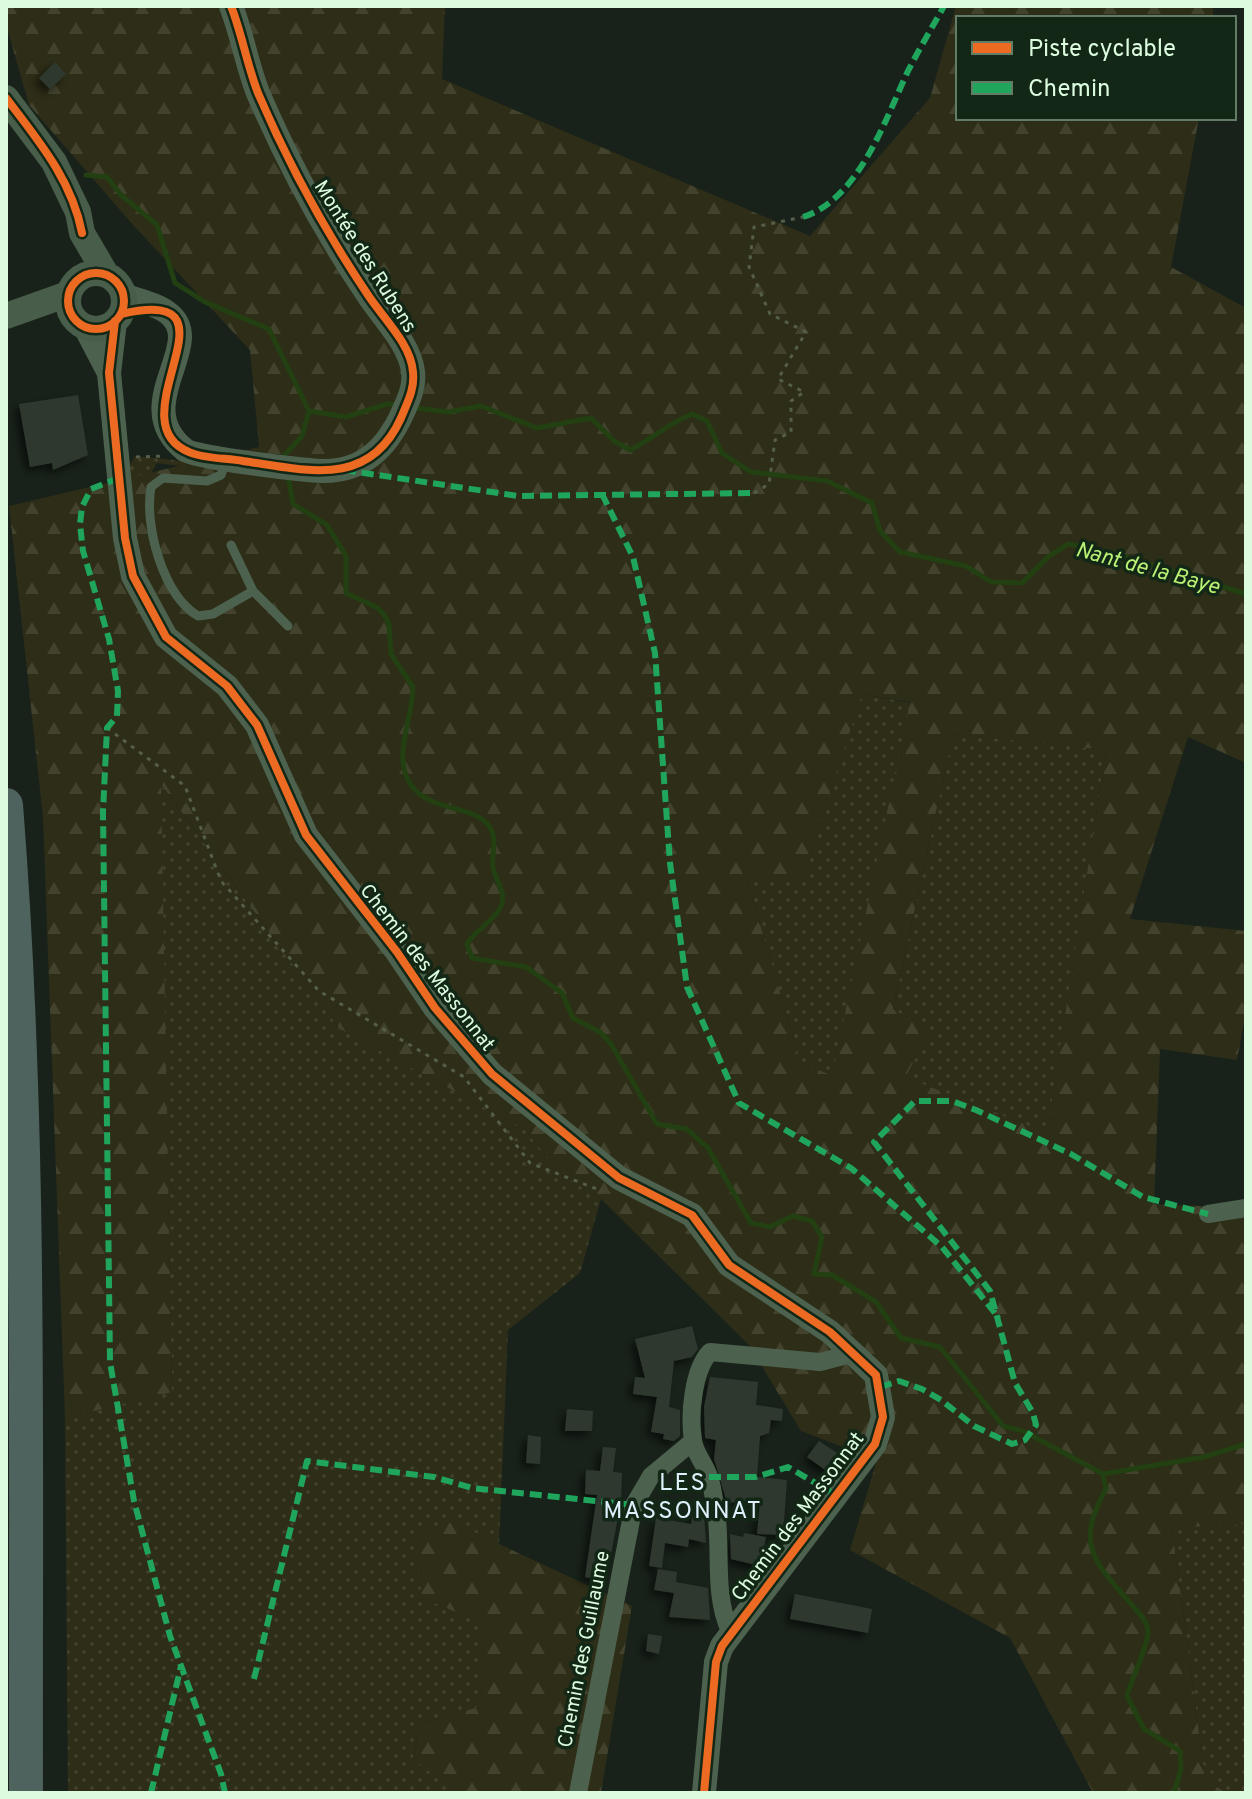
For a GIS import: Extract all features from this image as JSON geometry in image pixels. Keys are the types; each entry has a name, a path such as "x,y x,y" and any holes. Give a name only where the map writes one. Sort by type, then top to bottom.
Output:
{"highway":[{"path":"6,805 23,1076 27,1311 26,1793"}],"main road":[{"path":"6,98 54,162 78,212 82,233 75,305"},
{"path":"75,305 101,329 120,310 119,284 106,274 82,233"},
{"path":"75,305 92,273 106,274"},
{"path":"13,315 75,305"}],"street":[{"name":"Montée des Rubens","path":"227,458 321,471 344,470 383,450 412,391 409,353 345,261 306,194 257,90 231,6"},
{"name":"Chemin des Massonnat","path":"75,305 109,373"},
{"path":"120,310 154,306 168,313 179,325 182,341 167,378 164,414 167,430 188,452 227,458"},
{"name":"Chemin des Massonnat","path":"120,310 109,373 125,538 133,576 166,637 227,686 257,725 306,835 397,952 435,1008 492,1074 619,1178 692,1215 729,1265 830,1332 876,1375 883,1417 875,1444 730,1631 716,1662 704,1793"},
{"path":"1208,1214 1246,1208"},
{"path":"730,1631 723,1616 718,1568 720,1532 712,1490 692,1442 700,1363 710,1352 820,1362 851,1354"},
{"name":"Chemin des Guillaume","path":"578,1793 634,1505 651,1476 692,1442"}],"lane":[{"path":"227,458 221,475 207,481 163,478 151,487 150,534 183,608 198,616 213,614 253,591"},
{"path":"231,545 253,591 288,626"}],"path":[{"path":"754,493 769,484 775,440 791,432 791,401 804,392 778,379 806,332 770,314 749,267 754,227 803,217"},
{"path":"130,458 182,458 188,452"},
{"path":"107,728 185,786 221,881 319,991 464,1077 530,1163 602,1191"}],"green space":[{"path":"6,6 445,6 442,79 810,236 930,98 956,6 1213,6 1213,16 956,16 956,120 1199,120 1171,267 1246,308 1246,763 1188,737 1130,919 1246,931 1246,1011 1237,1060 1160,1049 1154,1204 1246,1208 1246,1524 1172,1528 1205,1778 1226,1793 1093,1793 1010,1638 850,1550 877,1460 801,1431 749,1345 601,1199 563,1175 524,1129 340,1029 161,784 172,1392 65,1418 43,817 9,506 259,447 250,350 134,226 29,105 6,24","holes":["862,694 910,702 832,1076 800,1061 747,879 802,880","953,734 1106,750 1047,1133 905,1077 931,1032 893,1009"]},
{"path":"135,456 210,464 210,470 157,463 140,492 127,470"},
{"path":"862,694 911,703 832,1077 800,1061 747,879 802,879"},
{"path":"953,734 1106,750 1047,1134 904,1077 893,1010"},
{"path":"160,783 340,1029 524,1129 563,1175 601,1199 580,1273 508,1330 499,1544 452,1522 422,1598 481,1622 482,1706 419,1724 413,1759 459,1793 68,1793 65,1418 172,1391"},
{"path":"452,1522 632,1606 601,1793 459,1793 413,1760 419,1724 482,1706 480,1622 422,1598 414,1535"},
{"path":"1246,1524 1246,1793 1226,1793 1205,1778 1172,1527"}],"building":[{"path":"55,62 66,74 50,89 39,78"},
{"path":"78,395 88,455 53,470 52,463 30,467 19,404"},
{"path":"692,1326 698,1349 692,1357 674,1361 669,1407 680,1410 680,1436 674,1441 663,1439 664,1434 651,1432 657,1397 633,1394 635,1377 645,1378 635,1339"},
{"path":"710,1377 758,1382 756,1405 783,1409 782,1421 771,1420 769,1433 760,1436 757,1477 787,1480 783,1535 757,1534 760,1500 727,1503 714,1459 716,1440 705,1438 704,1407"},
{"path":"567,1409 593,1411 592,1431 565,1431"},
{"path":"528,1435 541,1437 540,1464 526,1463"},
{"path":"819,1441 840,1455 828,1472 807,1457"},
{"path":"603,1447 616,1448 613,1472 622,1473 621,1501 606,1581 585,1577 597,1495 585,1494 586,1470 600,1471"},
{"path":"693,1514 704,1516 706,1543 689,1539 688,1547 665,1543 662,1568 649,1566 656,1518 691,1524"},
{"path":"744,1533 766,1537 760,1566 731,1559 730,1534 743,1537"},
{"path":"658,1569 677,1572 676,1582 708,1588 710,1620 669,1617 674,1593 654,1590"},
{"path":"795,1594 872,1609 868,1633 790,1619"},
{"path":"648,1634 662,1636 659,1654 646,1651"}],"waterway":[{"name":"Nant de la Baye","path":"86,175 107,177 121,195 157,225 175,283 205,302 269,329 309,411 346,417 387,404 397,405"},
{"name":"Nant de la Baye","path":"415,408 448,412 481,406 537,428 591,418 614,441 630,450 692,414 707,421 722,453 751,472 827,481 872,503 880,531 900,552 966,566 991,582 1022,583 1048,557 1068,544 1110,552 1246,594"},
{"path":"281,459 302,436 309,411"},
{"path":"288,475 293,504 327,525 346,556 346,593 378,608 389,624 391,654 413,687 403,756 407,778 415,790 426,798 476,815 492,831 493,868 502,893 502,903 497,913 467,944 472,958 526,967 562,993 573,1018 600,1032 611,1044 657,1124 687,1129 708,1148 751,1223 770,1227 793,1216 812,1221 822,1237 814,1274 832,1275 876,1302 901,1338 940,1347 1003,1426 1023,1431 1103,1474 1106,1489 1091,1524 1090,1538 1098,1563 1147,1626 1146,1644 1127,1696 1144,1729 1180,1751 1181,1769 1174,1793"},
{"path":"1103,1474 1204,1457 1246,1444"}],"marked path":[{"path":"803,217 823,208 855,176 944,6"},
{"path":"344,470 518,496 754,493"},
{"path":"119,478 91,489 82,507 80,524 83,551 109,639 118,691 117,716 107,728 103,812 110,1362 134,1501 170,1636 221,1774 225,1793"},
{"path":"602,494 633,557 655,653 670,863 687,987 739,1103 851,1168 942,1247 999,1318"},
{"path":"880,1387 899,1381 922,1389 974,1426 1012,1444 1025,1440 1036,1425 1033,1413 1015,1383 990,1291 874,1142 915,1101 952,1101 976,1110 1071,1154 1143,1197 1208,1214"},
{"path":"254,1679 307,1461 434,1477 472,1488 634,1505"},
{"path":"709,1477 756,1477 788,1467 836,1495"},
{"path":"151,1793 181,1666"}],"cycle path":[{"path":"121,314 158,310 176,319 179,336 164,413 169,436 195,454 312,470 334,470 354,465 372,456 388,441 410,396 413,372 407,351 352,271 295,171 258,93 231,6"},
{"path":"6,98 62,178 82,233"},
{"path":"96,273 116,281 124,301 116,321 96,329 76,321 68,301 76,281 96,273"},
{"path":"115,321 109,373 125,538 133,576 166,637 227,686 257,725 306,835 397,952 435,1008 492,1074 619,1178 692,1215 729,1265 830,1332 876,1375 883,1417 875,1444 722,1646 716,1662 704,1793"}],"district":[{"name":"LES MASSONNAT","path":"683,1496"}]}
